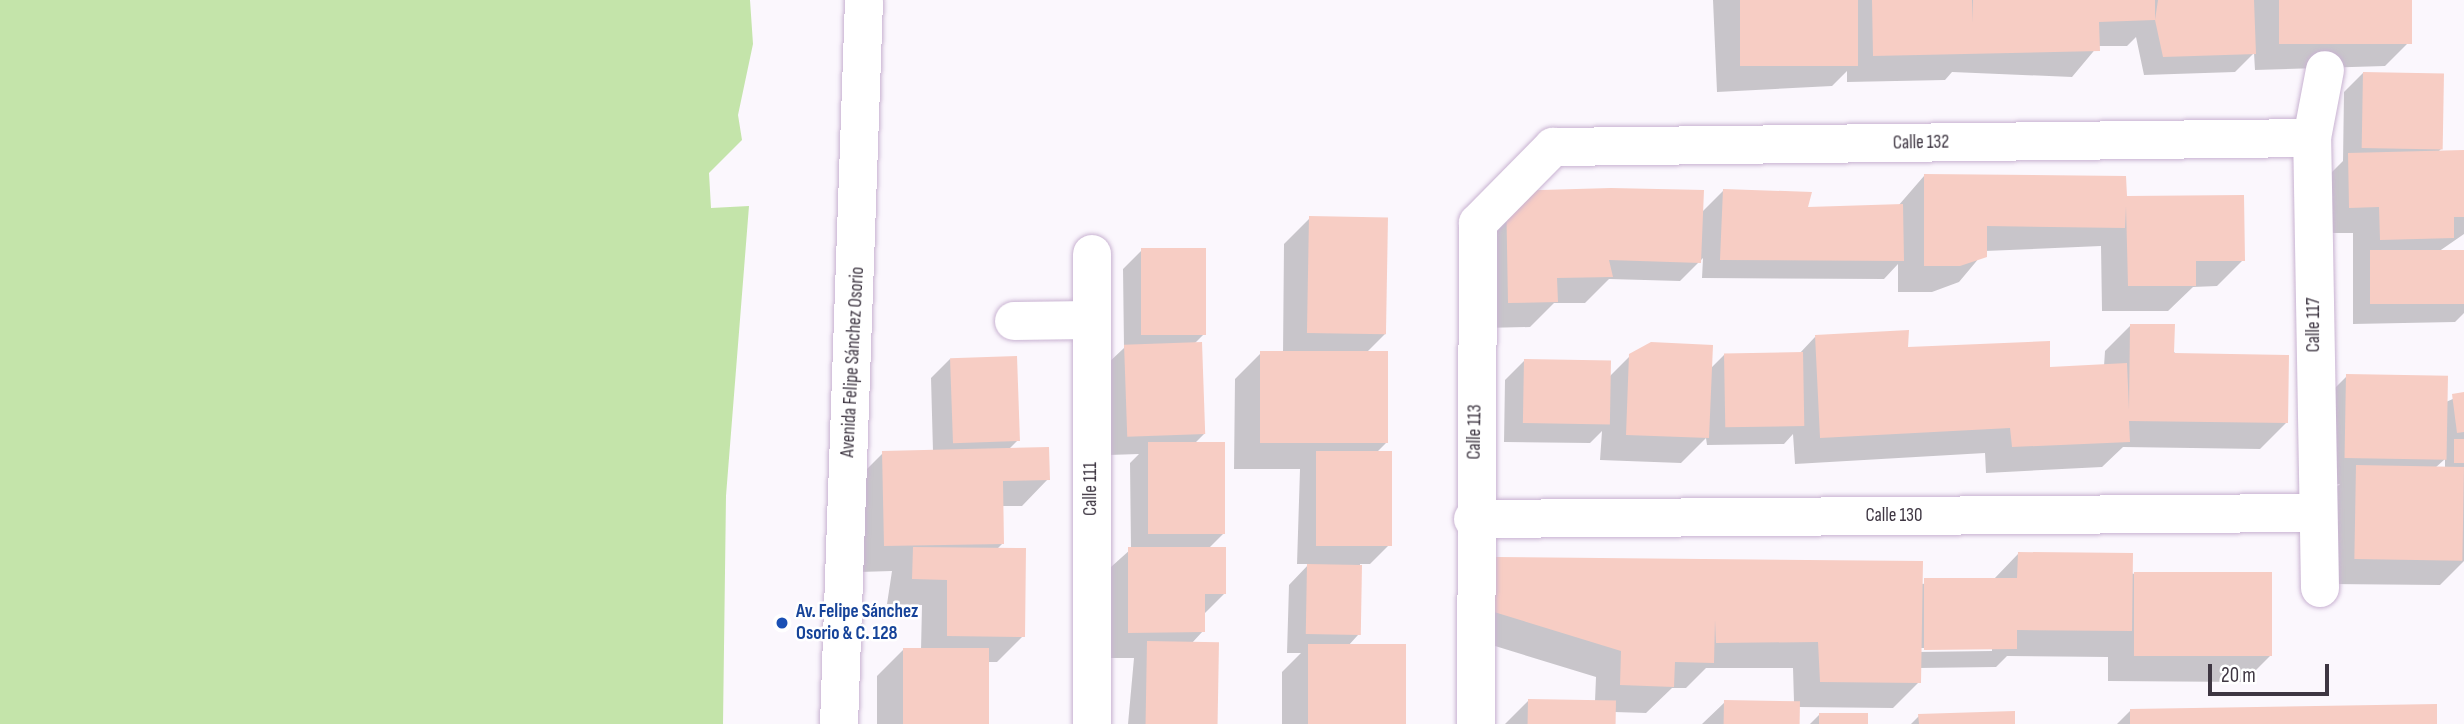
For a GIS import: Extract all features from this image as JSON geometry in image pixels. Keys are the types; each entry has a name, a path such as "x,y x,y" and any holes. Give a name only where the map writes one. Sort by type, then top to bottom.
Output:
{"street":[{"name":"Avenida Felipe Sánchez Osorio","path":"839,724 864,0"},
{"name":"Calle 117","path":"2320,588 2315,513 2312,138 2325,70"},
{"name":"Calle 132","path":"1536,164 1553,148 2312,138"},
{"name":"Calle 113","path":"1475,724 1474,519 1478,223 1536,164"},
{"name":"Calle 111","path":"1092,254 1092,724"},
{"path":"1014,321 1090,320"},
{"name":"Calle 130","path":"1474,519 2315,513"}],"green space":[{"path":"0,0 750,0 753,44 738,115 742,140 709,173 711,208 749,206 726,496 723,724 0,724"}],"building":[{"path":"1740,0 1858,0 1858,66 1740,66"},
{"path":"1872,0 1972,0 1972,23 1973,0 2155,0 2155,20 2099,22 2100,51 1873,56"},
{"path":"2158,0 2254,0 2256,54 2163,57 2155,20"},
{"path":"2279,0 2412,0 2412,44 2279,44"},
{"path":"2363,72 2444,73 2443,149 2362,148"},
{"path":"2464,150 2464,217 2454,217 2454,238 2380,240 2379,207 2349,208 2348,153"},
{"path":"1924,174 2126,176 2127,196 2244,195 2245,261 2196,261 2196,286 2128,286 2126,206 2125,228 1987,226 1987,257 1960,266 1924,266"},
{"path":"1611,188 1704,190 1701,263 1609,260 1613,277 1557,278 1558,302 1508,303 1506,191"},
{"path":"1723,189 1812,192 1808,207 1903,204 1904,261 1720,260"},
{"path":"1309,216 1388,217 1386,334 1307,333"},
{"path":"1141,248 1206,248 1206,335 1141,335"},
{"path":"2370,250 2464,250 2464,304 2370,304"},
{"path":"2130,324 2175,324 2174,353 2289,355 2288,423 2129,421 2130,442 2012,447 2010,428 1820,438 1815,335 1909,330 1908,347 2050,341 2050,367 2127,363 2129,410"},
{"path":"1202,342 1205,434 1127,437 1124,345"},
{"path":"1651,342 1713,345 1709,438 1626,435 1629,354"},
{"path":"1260,351 1388,351 1388,443 1260,443"},
{"path":"1803,352 1804,426 1725,427 1724,353"},
{"path":"1017,356 1020,441 953,443 950,358"},
{"path":"1524,359 1611,361 1610,425 1523,423"},
{"path":"2346,374 2448,376 2447,460 2345,458"},
{"path":"2464,392 2464,432 2457,433 2452,394"},
{"path":"2454,439 2464,439 2464,463 2454,463"},
{"path":"1148,442 1225,442 1225,534 1148,534"},
{"path":"1049,447 1050,480 1003,481 1004,544 884,546 882,451"},
{"path":"1316,451 1392,451 1392,546 1316,546"},
{"path":"2356,465 2464,467 2462,561 2354,559"},
{"path":"913,547 1026,548 1025,637 947,636 947,580 912,579"},
{"path":"1128,547 1226,547 1226,594 1205,594 1205,632 1128,633"},
{"path":"2018,552 2133,553 2132,631 2017,630 2017,649 1924,650 1924,578 2017,578"},
{"path":"1496,557 1923,561 1921,683 1820,682 1818,642 1716,643 1715,620 1714,663 1675,662 1674,687 1620,685 1621,651 1494,612"},
{"path":"1307,564 1362,565 1361,635 1306,634"},
{"path":"2134,572 2272,572 2272,656 2134,656"},
{"path":"1147,641 1219,642 1218,724 1146,724"},
{"path":"1308,644 1406,644 1406,724 1308,724"},
{"path":"903,648 989,648 989,724 903,724"},
{"path":"1528,699 1616,701 1616,724 1528,724"},
{"path":"1724,700 1800,701 1800,724 1724,724"},
{"path":"2437,704 2437,724 2130,724 2130,709"},
{"path":"2015,711 2015,724 1919,724 1918,714"},
{"path":"1819,713 1868,713 1868,724 1819,724"}],"place":[{"name":"Av. Felipe Sánchez Osorio & C. 128","path":"782,623"}]}
